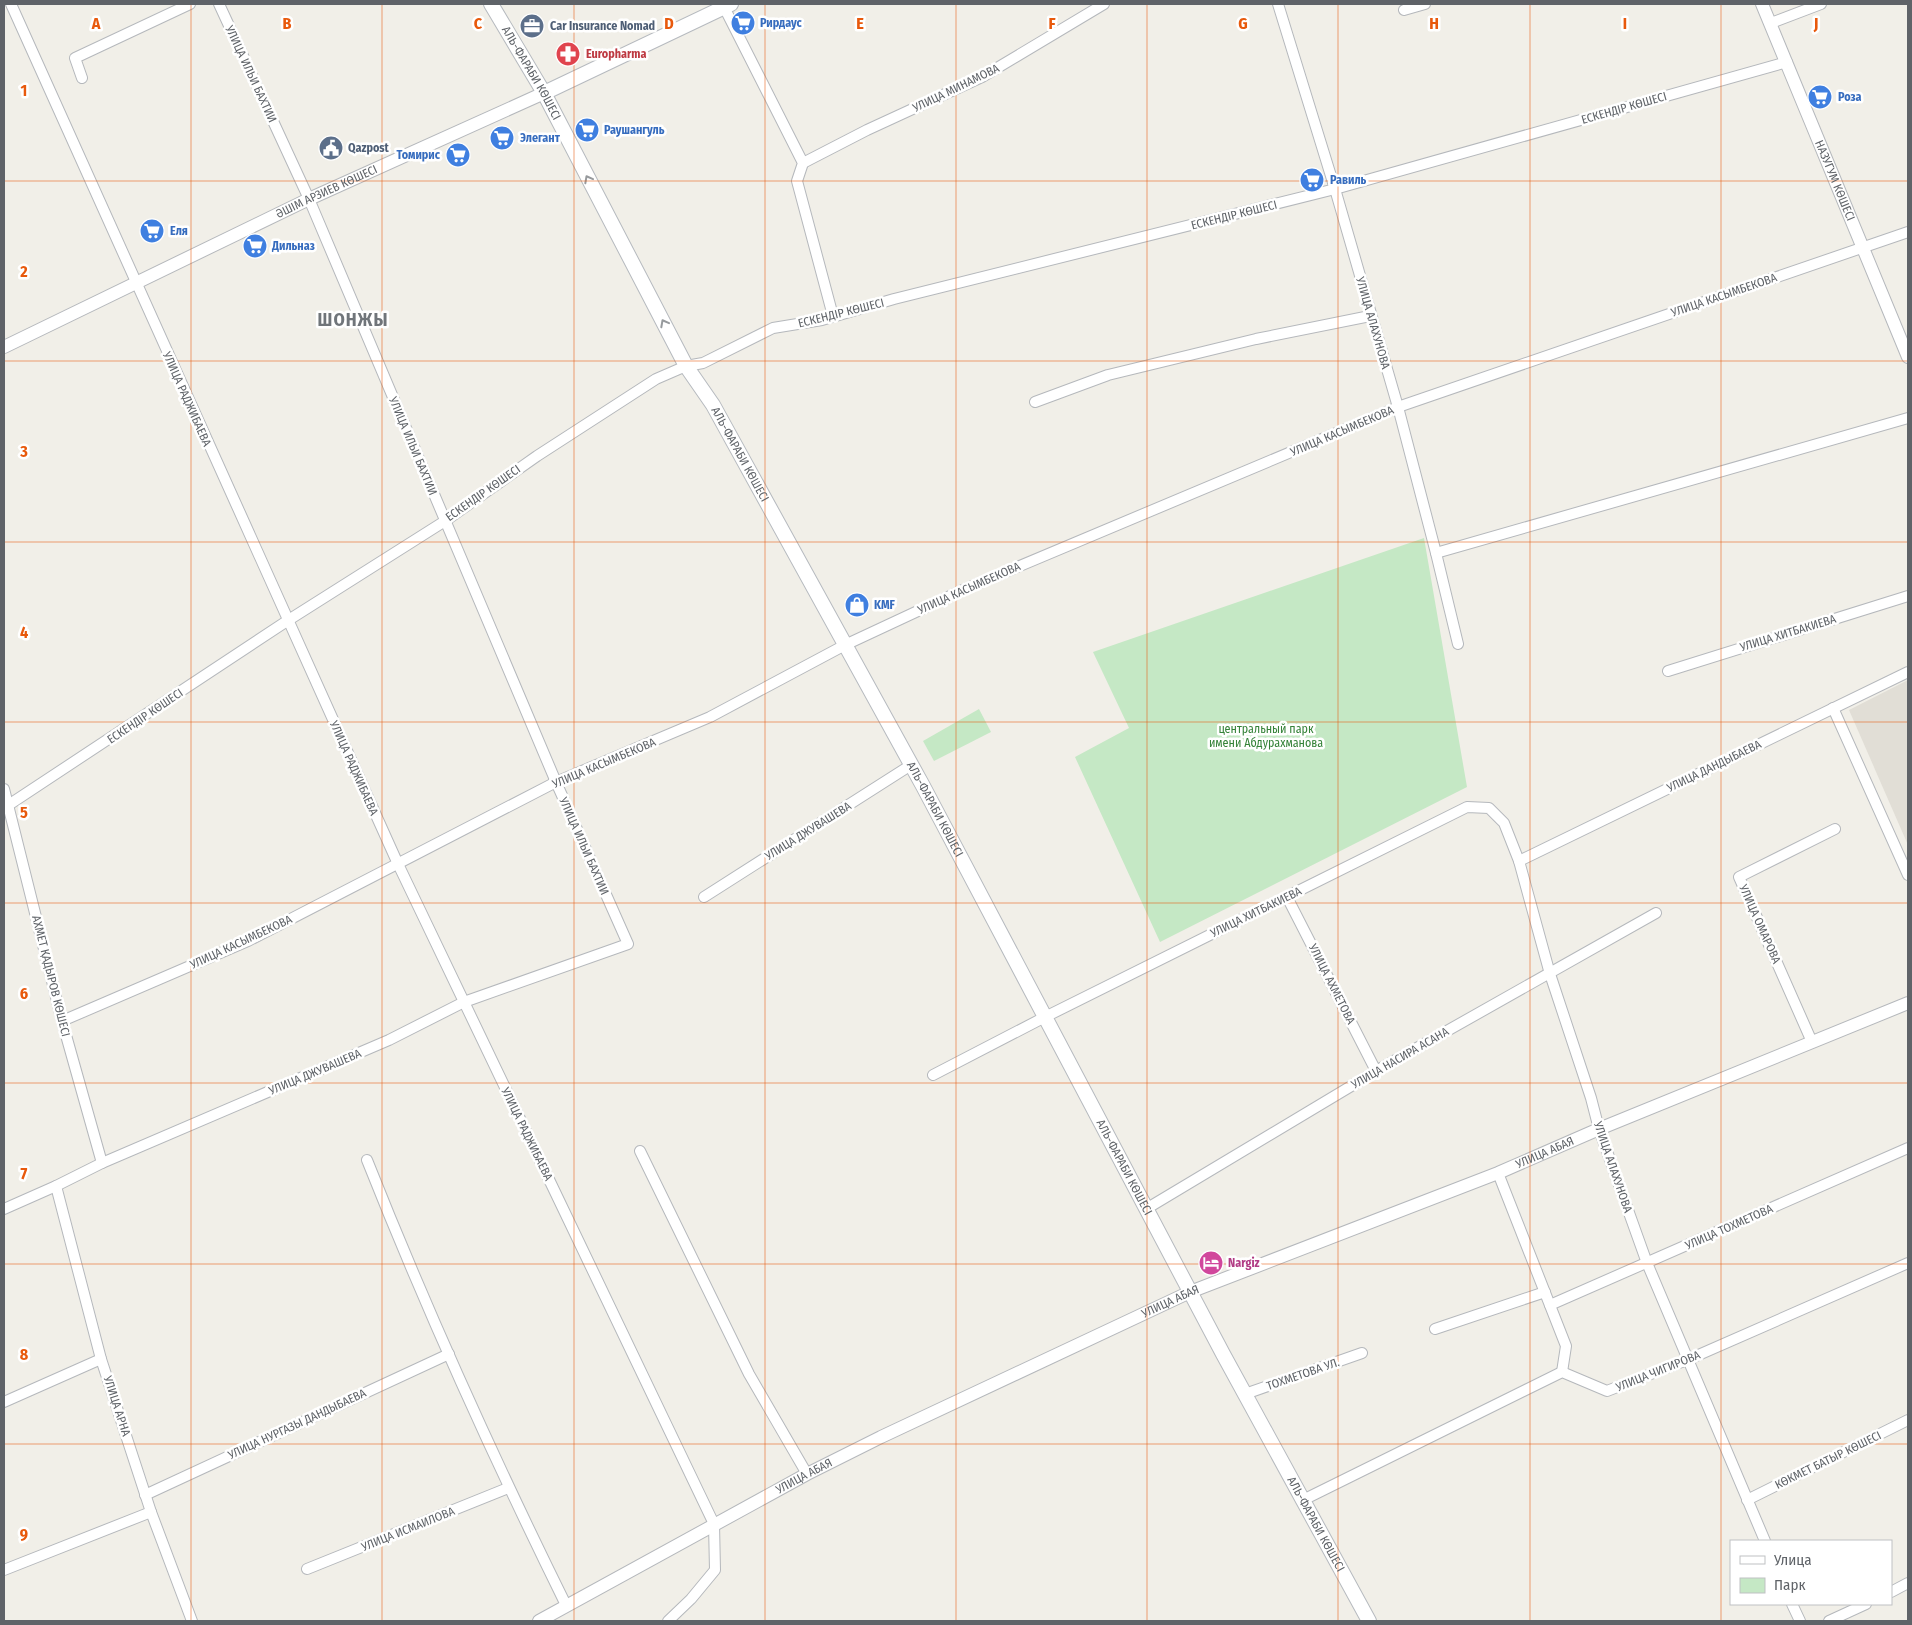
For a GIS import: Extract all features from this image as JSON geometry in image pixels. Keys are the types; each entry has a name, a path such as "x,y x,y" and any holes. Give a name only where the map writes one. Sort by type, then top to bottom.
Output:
{"main road":[{"name":"АЛЬ-ФАРАБИ КӨШЕСІ","path":"491,4 544,93 686,366 712,405 911,765 1190,1292 1369,1621"},
{"name":"ӘШІМ АРЗИЕВ КӨШЕСІ","path":"544,93 728,5"}],"street":[{"name":"УЛИЦА РАДЖИБАЕВА","path":"11,4 398,864 714,1524"},
{"path":"82,78 75,58 190,4"},
{"name":"УЛИЦА ИЛЬИ БАХТИИ","path":"220,4 309,199 444,521 628,944"},
{"name":"УЛИЦА МИНАМОВА","path":"803,163 867,130 982,77 1104,4"},
{"name":"УЛИЦА АЛАХУНОВА","path":"1278,4 1335,190 1370,316 1398,407 1458,644"},
{"path":"1404,10 1425,4"},
{"name":"НАЗУГУМ КӨШЕСІ","path":"1762,4 1908,357"},
{"path":"1771,23 1821,4"},
{"path":"728,5 803,163 796,181 833,316"},
{"name":"ЕСКЕНДІР КӨШЕСІ","path":"6,807 288,621 444,521 537,456 656,379 686,366 703,363 774,328 833,316 894,299 1335,190 1787,62"},
{"name":"ӘШІМ АРЗИЕВ КӨШЕСІ","path":"4,347 309,199 544,93"},
{"name":"УЛИЦА КАСЫМБЕКОВА","path":"62,1021 248,941 556,782 710,717 845,645 965,588 1398,407 1908,232"},
{"path":"1035,402 1108,375 1256,339 1370,316"},
{"path":"1436,553 1908,418"},
{"name":"УЛИЦА ХИТБАКИЕВА","path":"1668,670 1908,596"},
{"name":"УЛИЦА ДАНДЫБАЕВА","path":"1519,861 1908,672"},
{"path":"1833,708 1908,875"},
{"name":"УЛИЦА ДЖУВАШЕВА","path":"704,897 911,765"},
{"name":"АХМЕТ ҚАДЫРОВ КӨШЕСІ","path":"4,789 6,807 62,1021 102,1163"},
{"name":"УЛИЦА АЛАХУНОВА","path":"1467,807 1489,808 1504,822 1519,861 1550,974 1591,1098 1598,1129 1647,1263 1765,1540"},
{"name":"УЛИЦА ХИТБАКИЕВА","path":"933,1075 1045,1017 1467,807"},
{"name":"УЛИЦА ОМАРОВА","path":"1812,1042 1739,877 1835,829"},
{"name":"УЛИЦА АХМЕТОВА","path":"1287,897 1376,1071"},
{"name":"УЛИЦА НАСИРА АСАНА","path":"1146,1209 1376,1071 1656,913"},
{"name":"УЛИЦА ДЖУВАШЕВА","path":"4,1209 102,1163 389,1040 464,1002 628,944"},
{"name":"УЛИЦА АБАЯ","path":"539,1621 714,1524 890,1432 1190,1292 1498,1173 1598,1129 1908,1003"},
{"name":"УЛИЦА ТОХМЕТОВА","path":"1550,1305 1908,1148"},
{"path":"640,1151 749,1374 807,1474"},
{"path":"367,1160 400,1243 508,1488 566,1605"},
{"path":"1303,1500 1562,1372 1566,1346 1498,1173"},
{"name":"УЛИЦА АРНА","path":"56,1186 102,1359 151,1512 192,1621"},
{"name":"УЛИЦА ЧИГИРОВА","path":"1562,1372 1607,1391 1687,1360 1908,1263"},
{"path":"1434,1329 1545,1292"},
{"name":"УЛИЦА НУРГАЗЫ ДАНДЫБАЕВА","path":"146,1495 449,1354"},
{"name":"ТОХМЕТОВА УЛ.","path":"1245,1394 1362,1354"},
{"path":"4,1402 102,1359"},
{"name":"КӨКМЕТ БАТЫР КӨШЕСІ","path":"1747,1500 1908,1420"},
{"name":"УЛИЦА ИСМАИЛОВА","path":"307,1570 508,1488"},
{"path":"4,1570 151,1512"},
{"path":"668,1621 691,1599 715,1570 714,1524"},
{"path":"1892,1592 1908,1584"},
{"path":"1792,1605 1800,1621"},
{"path":"1829,1621 1864,1605"}],"shaded area":[{"path":"1908,680 1908,845 1849,710"}],"green space":[{"name":"центральный парк имени Абдурахманова","path":"1424,538 1467,787 1160,942 1075,757 1129,728 1093,652"},
{"path":"979,709 991,732 934,761 923,741"}],"place":[{"name":"Рирдаус","path":"743,23"},
{"name":"Car Insurance Nomad","path":"532,26"},
{"name":"Europharma","path":"568,54"},
{"name":"Роза","path":"1820,97"},
{"name":"Раушангуль","path":"587,130"},
{"name":"Элегант","path":"502,138"},
{"name":"Qazpost","path":"331,148"},
{"name":"Томирис","path":"458,155"},
{"name":"Равиль","path":"1312,180"},
{"name":"Еля","path":"152,231"},
{"name":"Дильназ","path":"255,246"},
{"name":"KMF","path":"857,605"},
{"name":"Nargiz","path":"1211,1263"}],"district":[{"name":"ШОНЖЫ","path":"353,320"}]}
